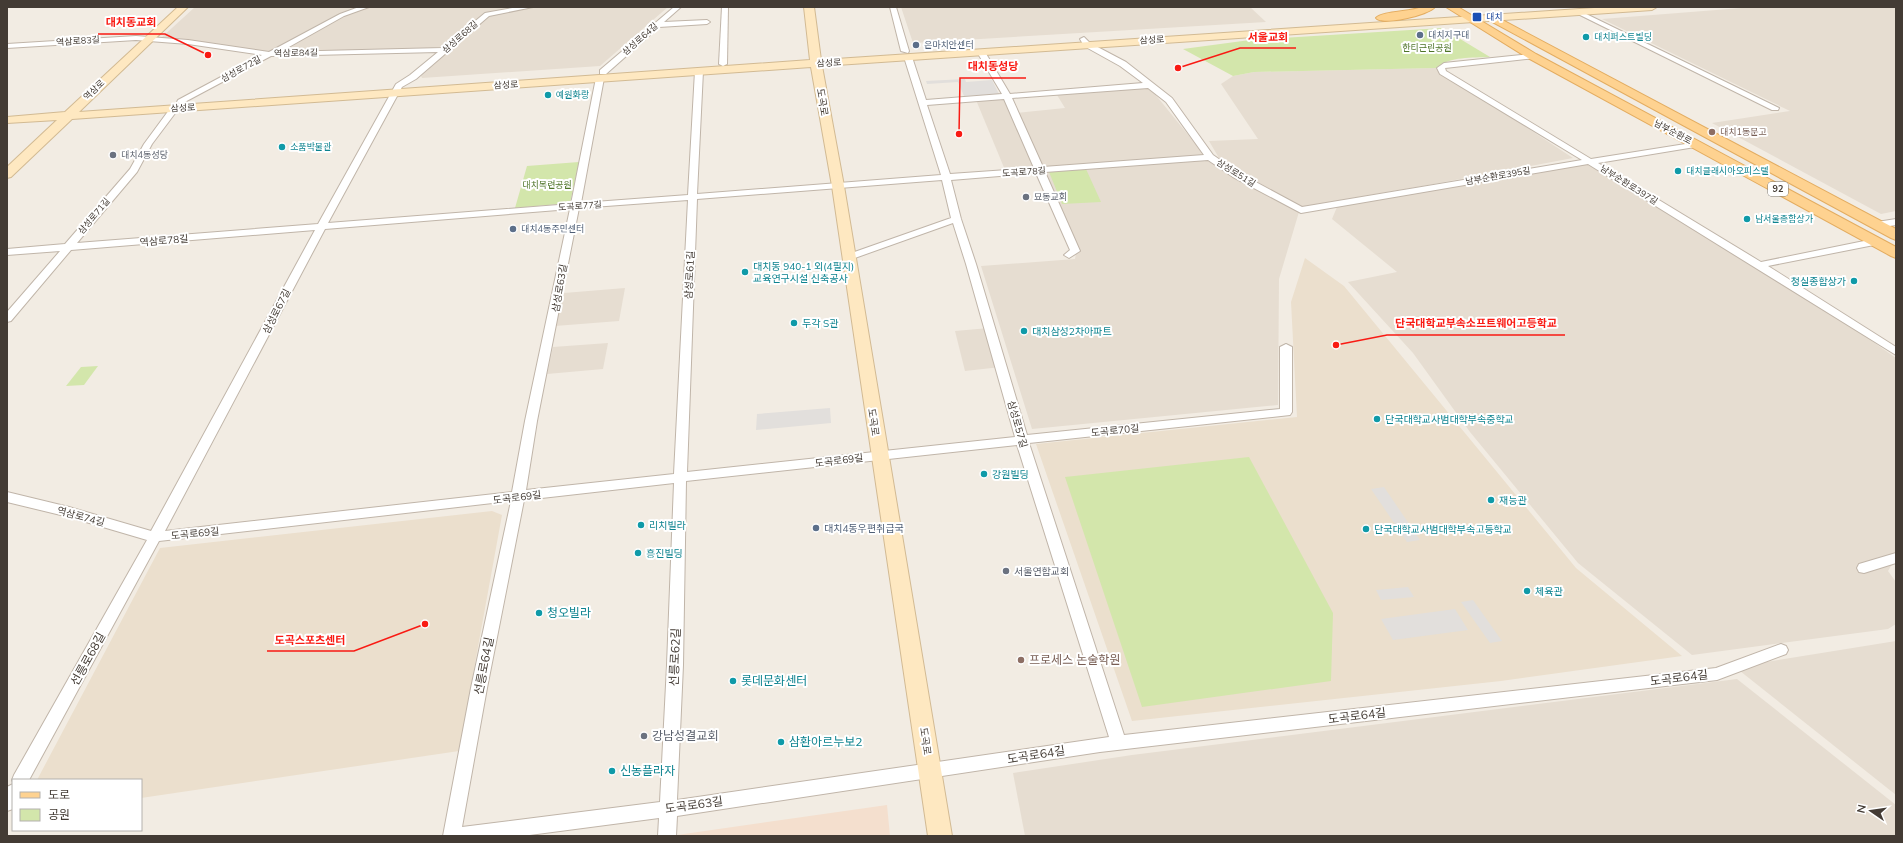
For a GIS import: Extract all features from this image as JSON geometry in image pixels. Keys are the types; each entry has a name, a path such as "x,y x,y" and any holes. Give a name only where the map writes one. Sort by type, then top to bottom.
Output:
{"main road":[{"name":"역삼로","path":"7,174 183,7"},
{"name":"도곡로","path":"809,7 816,60 838,186 940,836"},
{"path":"1381,18 1418,13 1430,7"},
{"name":"삼성로","path":"907,54 981,52 1381,18 1566,7"},
{"name":"삼성로","path":"1483,12 1578,12 1652,7"},
{"name":"남부순환로","path":"1483,12 1896,236"},
{"name":"삼성로","path":"7,113 71,112 178,105 601,75 723,64 816,60 1086,42 1460,13"},
{"name":"남부순환로","path":"1460,13 1532,56 1896,254"},
{"name":"삼성로","path":"601,75 699,71 816,60"},
{"path":"1592,88 1617,94 1647,108 1654,106 1652,103"},
{"name":"삼성로","path":"7,120 71,112"},
{"path":"1708,151 1709,148 1722,150 1805,195 1845,208"}],"street":[{"name":"삼성로72길","path":"178,105 342,15 366,7"},
{"name":"삼성로68길","path":"398,89 487,14 530,7"},
{"name":"삼성로64길","path":"601,75 678,7"},
{"path":"723,64 724,7"},
{"name":"삼성로57길","path":"893,7 946,177 956,220 971,264 1022,440 1120,743"},
{"path":"1578,12 1775,108"},
{"path":"656,25 707,22"},
{"name":"역삼로83길","path":"7,46 136,38 149,39"},
{"name":"역삼로84길","path":"149,39 269,54 444,50"},
{"name":"삼성로51길","path":"1086,42 1123,64 1152,85 1169,100 1210,157 1236,175 1301,210"},
{"path":"981,52 1007,96 1075,251 1069,255"},
{"name":"남부순환로397길","path":"1532,56 1444,65 1441,68 1444,72 1759,265 1896,352"},
{"name":"삼성로61길","path":"680,478 699,71"},
{"name":"삼성로63길","path":"518,497 531,421 576,206 601,75"},
{"path":"922,103 1152,85"},
{"name":"삼성로67길","path":"155,537 288,287 398,89"},
{"name":"삼성로71길","path":"7,319 134,170 148,144 178,105"},
{"name":"남부순환로395길","path":"1301,210 1589,160 1695,144"},
{"name":"도곡로78길","path":"838,186 1210,157"},
{"name":"도곡로77길","path":"322,228 576,206 838,186"},
{"path":"849,257 956,220"},
{"path":"1876,225 1896,222"},
{"name":"역삼로78길","path":"7,252 322,228"},
{"path":"1759,265 1874,242"},
{"name":"도곡로70길","path":"880,455 1286,412 1286,347"},
{"name":"도곡로69길","path":"155,537 880,455"},
{"name":"선릉로62길","path":"667,836 680,478"},
{"name":"역삼로74길","path":"7,497 69,512 155,537"},
{"name":"선릉로64길","path":"452,836 479,688 518,497"},
{"name":"선릉로68길","path":"21,779 155,537"},
{"path":"1864,568 1896,558"},
{"name":"도곡로64길","path":"930,771 1120,743 1717,674 1782,650"},
{"name":"도곡로63길","path":"458,836 668,809 930,771"},
{"path":"7,803 12,794"}],"shaded area":[{"path":"195,7 362,7 337,16 270,52 161,38"},
{"path":"370,7 524,7 484,13 442,48 278,52 345,15"},
{"path":"539,7 668,7 600,66 422,78 421,76 487,17 493,14"},
{"path":"901,7 1250,7 1266,22 913,43"},
{"path":"1754,7 1896,7 1896,211 1881,214 1712,123 1790,111 1602,19"},
{"path":"1436,68 1573,158 1299,207 1219,158 1209,141 1258,139 1221,84 1233,76 1254,72"},
{"path":"965,79 966,82 992,80 999,94 964,96 958,82 927,84 926,81"},
{"path":"1150,88 1207,158 1299,212 1279,279 1278,405 1032,429 981,266 1075,259 1077,247 1016,113 1065,108 1057,95"},
{"path":"1004,98 1035,168 1005,170 976,100"},
{"path":"1589,164 1862,334 1896,358 1896,563 1891,566 1888,571 1896,582 1896,624 1888,629 1692,655 1578,563 1470,432 1413,353 1348,282 1397,272 1332,219 1337,207"},
{"path":"1305,258 1344,286 1576,568 1682,656 1501,681 1132,721 1036,444 1297,417 1291,302"},
{"path":"625,288 619,321 555,326 564,293"},
{"path":"989,328 1001,367 965,371 955,331"},
{"path":"608,343 603,369 547,374 553,347"},
{"path":"830,408 831,423 756,430 757,414"},
{"path":"1384,487 1420,540 1407,542 1371,489"},
{"path":"492,511 502,515 459,751 142,798 142,779 38,779 160,548"},
{"path":"1408,587 1414,597 1381,600 1376,590"},
{"path":"1473,600 1502,641 1490,643 1461,602"},
{"path":"1455,609 1468,630 1393,640 1381,619"},
{"path":"1896,641 1896,795 1735,667"},
{"path":"1737,679 1896,805 1896,836 1025,836 1013,773 1132,755"},
{"path":"887,805 890,836 670,836"}],"green space":[{"name":"한티근린공원","path":"1442,28 1490,57 1448,61 1436,68 1254,72 1233,76 1183,49 1250,40"},
{"name":"대치목련공원","path":"579,162 570,203 515,208 527,166"},
{"path":"1086,169 1101,202 1062,204 1049,172"},
{"path":"98,366 84,385 66,386 81,367"},
{"path":"1249,457 1333,613 1331,681 1142,707 1065,477"}],"place":[{"name":"대치","path":"1477,17"},
{"name":"대치지구대","path":"1420,35"},
{"name":"대치퍼스트빌딩","path":"1586,37"},
{"name":"은마치안센터","path":"916,45"},
{"name":"대치동교회","path":"208,55"},
{"name":"서울교회","path":"1178,68"},
{"name":"예원화랑","path":"548,95"},
{"name":"대치1동문고","path":"1712,132"},
{"name":"대치동성당","path":"959,134"},
{"name":"소품박물관","path":"282,147"},
{"name":"대치4동성당","path":"113,155"},
{"name":"대치클래시아오피스텔","path":"1678,171"},
{"name":"묘동교회","path":"1026,197"},
{"name":"남서울종합상가","path":"1747,219"},
{"name":"대치4동주민센터","path":"513,229"},
{"name":"대치동 940-1 외(4필지) 교육연구시설 신축공사","path":"745,272"},
{"name":"청실종합상가","path":"1854,281"},
{"name":"두각 S관","path":"794,323"},
{"name":"대치삼성2차아파트","path":"1024,331"},
{"name":"단국대학교부속소프트웨어고등학교","path":"1336,345"},
{"name":"단국대학교사범대학부속중학교","path":"1377,419"},
{"name":"강원빌딩","path":"984,474"},
{"name":"재능관","path":"1491,500"},
{"name":"리치빌라","path":"641,525"},
{"name":"대치4동우편취급국","path":"816,528"},
{"name":"단국대학교사범대학부속고등학교","path":"1366,529"},
{"name":"흥진빌딩","path":"638,553"},
{"name":"서울연합교회","path":"1006,571"},
{"name":"체육관","path":"1527,591"},
{"name":"청오빌라","path":"539,613"},
{"name":"도곡스포츠센터","path":"425,624"},
{"name":"프로세스 논술학원","path":"1021,660"},
{"name":"롯데문화센터","path":"733,681"},
{"name":"강남성결교회","path":"644,736"},
{"name":"삼환아르누보2","path":"781,742"},
{"name":"신농플라자","path":"612,771"}]}
